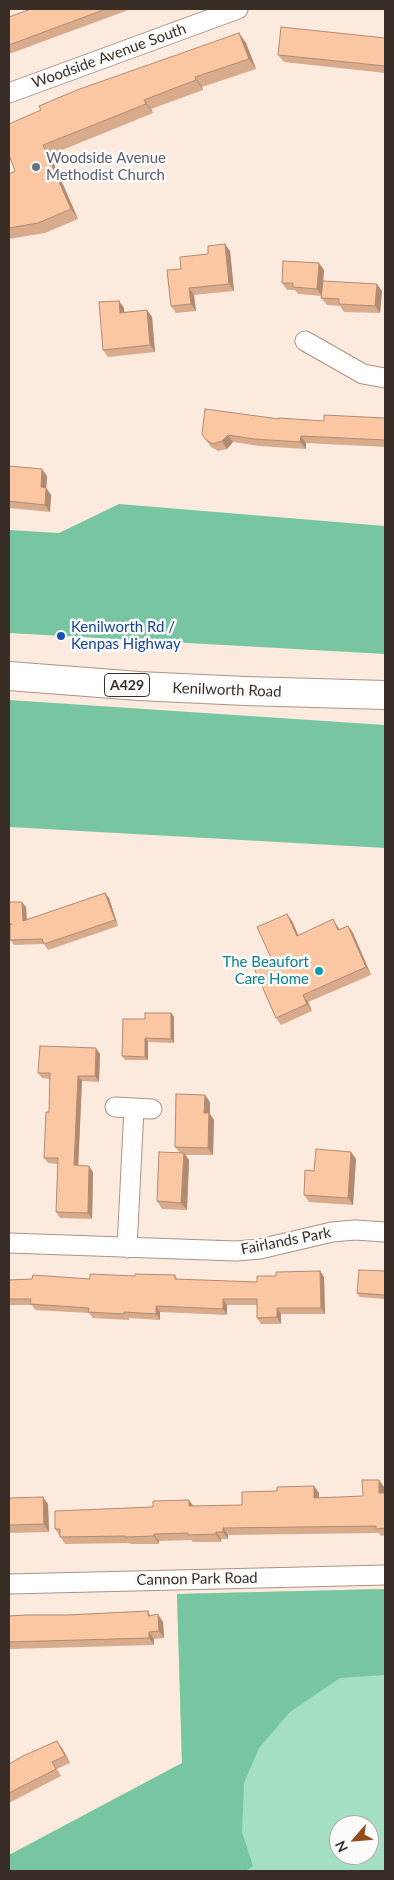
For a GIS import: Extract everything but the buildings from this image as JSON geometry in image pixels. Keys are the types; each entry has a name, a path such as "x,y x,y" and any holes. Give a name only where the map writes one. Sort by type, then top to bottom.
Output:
{"main road":[{"name":"Kenilworth Road","path":"9,676 149,686 385,695"}],"street":[{"name":"Woodside Avenue South","path":"9,93 238,9"},
{"path":"305,342 352,369 373,377 385,378"},
{"path":"127,1248 134,1108"},
{"name":"Fairlands Park","path":"9,1243 236,1251 260,1249 332,1232 355,1230 385,1232"},
{"name":"Cannon Park Road","path":"9,1584 385,1574"}],"green space":[{"path":"119,504 385,526 385,654 9,633 9,530 59,533"},
{"path":"9,700 385,725 385,848 9,827"},
{"path":"385,1589 385,1871 9,1871 9,1855 182,1763 177,1594"},
{"path":"385,1589 385,1675 340,1678 290,1712 259,1748 244,1783 242,1832 253,1866 245,1871 9,1871 9,1855 182,1763 177,1594"}],"place":[{"name":"Woodside Avenue Methodist Church","path":"36,167"},
{"name":"Kenilworth Rd / Kenpas Highway","path":"61,636"},
{"name":"The Beaufort Care Home","path":"319,971"}]}
